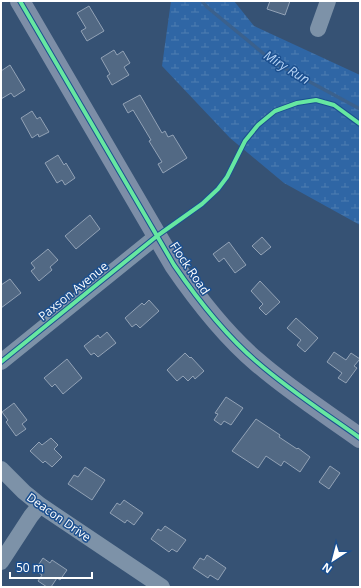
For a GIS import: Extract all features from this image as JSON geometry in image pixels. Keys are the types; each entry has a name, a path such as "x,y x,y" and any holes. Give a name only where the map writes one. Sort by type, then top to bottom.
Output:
{"main road":[{"name":"Flock Road","path":"20,1 174,265 195,296 234,341 256,362 286,386 360,438"}],"street":[{"path":"318,29 328,1"},
{"name":"Paxson Avenue","path":"1,362 157,236"},
{"name":"Deacon Drive","path":"1,469 24,492 40,505 162,587"},
{"path":"1,562 31,516 40,505"}],"green space":[{"path":"171,1 234,1 254,26 360,75 360,225 284,183 230,138 162,66"}],"building":[{"path":"270,1 290,1 285,15 267,9"},
{"path":"89,6 104,31 87,41 81,31 86,28 77,13"},
{"path":"114,50 117,55 123,51 130,63 124,67 129,75 112,85 107,76 110,74 101,58"},
{"path":"10,65 25,90 14,97 11,93 1,99 1,71"},
{"path":"140,95 162,133 165,131 168,137 173,135 187,158 163,173 158,164 162,162 149,141 151,140 133,110 128,113 123,104"},
{"path":"32,111 37,119 40,117 49,132 39,137 38,134 32,138 21,118"},
{"path":"58,155 64,165 66,163 75,178 65,185 62,180 57,183 45,163"},
{"path":"90,215 100,229 76,249 65,236"},
{"path":"262,237 271,247 261,255 252,246"},
{"path":"229,242 246,265 235,273 224,258 219,262 213,254"},
{"path":"48,249 58,260 50,267 52,270 39,281 31,271 35,268 31,263"},
{"path":"10,279 21,293 1,308 1,285"},
{"path":"260,281 280,302 266,315 259,308 263,304 251,291"},
{"path":"149,300 159,311 140,328 136,324 132,327 125,318 142,303 144,305"},
{"path":"296,318 318,338 305,352 297,345 301,340 287,328"},
{"path":"107,332 116,343 98,357 94,353 91,355 84,346 98,335 100,338"},
{"path":"334,352 346,360 351,353 360,359 354,366 357,368 346,383 338,378 342,373 327,362"},
{"path":"185,353 190,358 191,357 204,371 195,379 193,376 188,381 183,376 177,381 167,370"},
{"path":"67,359 82,378 63,394 55,384 52,387 44,378"},
{"path":"226,397 243,408 231,425 224,421 221,425 214,420 218,414 215,413"},
{"path":"14,403 27,420 22,424 26,429 16,436 6,422 8,420 2,412"},
{"path":"256,419 280,435 279,437 310,457 300,472 284,461 281,466 266,456 258,468 232,451"},
{"path":"51,438 58,445 54,449 62,457 52,467 45,461 43,463 30,451 39,442 42,445"},
{"path":"330,466 340,473 329,489 319,482"},
{"path":"85,467 105,480 92,500 68,484 74,475 78,477"},
{"path":"124,500 143,513 134,525 127,520 125,523 110,513 117,503 120,505"},
{"path":"165,526 186,540 177,552 172,549 169,552 151,539 158,529 161,531"},
{"path":"207,555 226,568 218,580 210,575 208,578 193,568 200,558 204,560"},
{"path":"43,558 50,563 52,560 67,570 60,580 57,578 51,587 47,587 38,581 42,575 35,570"}],"waterway":[{"name":"Miry Run","path":"202,1 207,7 275,63 360,109"}],"cycle path":[{"path":"20,1 174,265 202,304 233,340 257,362 294,392 360,438"},
{"path":"1,362 157,236 202,204 218,189 227,177 245,141 258,125 275,111 297,103 316,100 334,105 360,124"}]}
